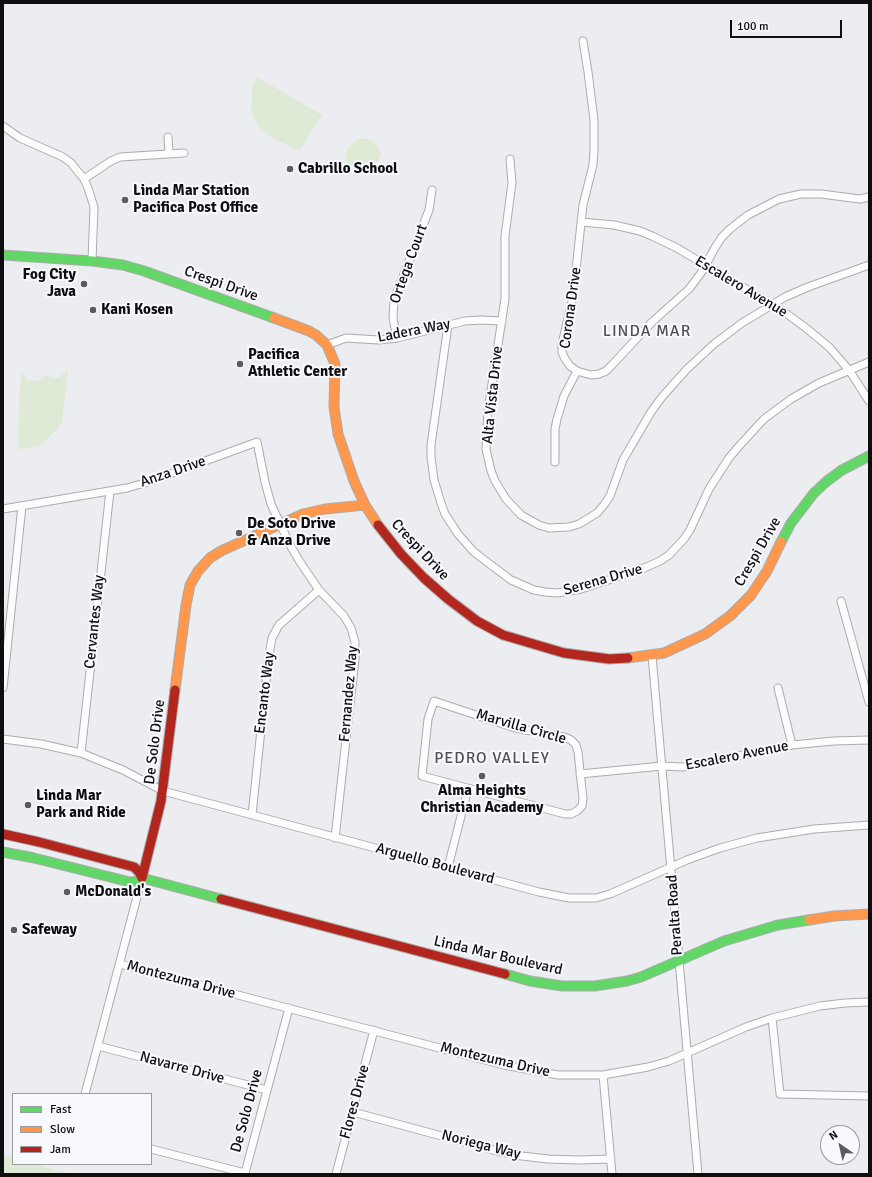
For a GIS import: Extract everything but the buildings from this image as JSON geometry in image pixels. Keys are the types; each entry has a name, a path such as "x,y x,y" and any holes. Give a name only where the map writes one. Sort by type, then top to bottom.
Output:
{"street":[{"name":"Corona Drive","path":"583,41 595,135 593,165 584,199 573,297 562,344 562,352 565,359 570,366 577,371 591,375 606,371 652,322 689,289 716,246 730,229 748,215 768,204 790,196 811,194 831,195 850,199 869,197"},
{"path":"3,126 20,138 63,157 84,179 94,207 92,261"},
{"path":"168,137 169,154"},
{"path":"84,179 111,161 120,157 184,153"},
{"name":"Alta Vista Drive","path":"510,158 512,183 505,236 505,288 502,321 487,423 486,449 490,471 506,499 521,515 539,525 549,528 559,528 579,524 597,513 610,496 622,460 651,412 666,392 687,369 714,344 742,323 772,304 808,287 869,265"},
{"name":"Ortega Court","path":"396,338 392,318 394,300 429,210 432,190"},
{"name":"Escalero Avenue","path":"582,222 614,225 640,231 665,241 772,304 812,332 829,347 849,370 869,401"},
{"name":"Crespi Drive","path":"3,255 92,261 115,264 144,271 316,335 326,345 333,358 334,407 338,434 354,481 365,505 382,530 412,566 448,599 490,628 503,635 534,645 579,656 623,659 652,656 664,653 692,641 718,626 741,606 760,583 791,523 801,508 826,481 842,470 869,456"},
{"name":"Ladera Way","path":"326,345 346,338 379,340 396,338 472,320 502,321"},
{"name":"Serena Drive","path":"448,325 431,445 432,468 439,498 451,524 473,551 511,580 534,590 545,592 570,592 581,589 642,569 669,555 690,530 709,489 729,458 764,419 791,399 819,383 869,362"},
{"path":"555,462 555,430 557,419 564,396 577,371"},
{"name":"Anza Drive","path":"3,509 110,491 148,482 257,442 265,482 280,524"},
{"name":"Cervantes Way","path":"81,754 110,491"},
{"name":"De Solo Drive","path":"85,1093 157,822 186,605 190,585 198,570 210,558 221,551 280,524 314,511 365,505"},
{"path":"3,688 22,506"},
{"name":"Fernandez Way","path":"280,524 300,562 319,590 344,616 351,628 355,642 355,659 335,838"},
{"name":"Encanto Way","path":"252,816 272,638 279,625 319,590"},
{"path":"841,601 869,702"},
{"name":"Peralta Road","path":"652,656 698,1174"},
{"path":"778,688 792,745"},
{"name":"Marvilla Circle","path":"434,701 515,728 564,737 571,740 576,745 578,752 580,774 583,799 582,806 578,812 571,814 565,814 422,776 428,719 434,701"},
{"name":"Arguello Boulevard","path":"3,739 41,744 81,754 123,770 162,791 252,816 554,896 583,899 596,898 610,894 671,866 709,852 757,838 814,829 869,826"},
{"name":"Escalero Avenue","path":"580,774 662,766 683,767 770,748 834,741 869,740"},
{"path":"448,867 468,789"},
{"name":"Linda Mar Boulevard","path":"3,834 134,867 142,878"},
{"name":"Linda Mar Boulevard","path":"3,852 34,858 130,882 138,881 142,878 546,984 578,987 611,984 641,977 708,947 760,929 815,918 869,914"},
{"name":"Montezuma Drive","path":"120,964 504,1065 558,1075 603,1075 648,1067 687,1054 746,1027 772,1018 820,1006 869,1002"},
{"name":"De Solo Drive","path":"152,1148 245,1173 289,1008"},
{"path":"772,1018 780,1094 869,1096"},
{"name":"Flores Drive","path":"336,1174 374,1030"},
{"name":"Navarre Drive","path":"98,1046 267,1090"},
{"path":"603,1075 612,1174"},
{"name":"Noriega Way","path":"353,1112 497,1151 522,1156 548,1159 611,1159"}],"green space":[{"path":"257,77 322,115 299,151 271,137 261,129 255,121 251,111 252,86"},
{"path":"359,139 371,140 378,146 380,151 381,156 371,170 361,172 347,164 346,153 353,143"},
{"path":"68,370 62,423 38,447 18,449 19,400 22,372 27,380 38,381 45,375 54,379"},
{"path":"3,1155 12,1158 12,1165 39,1165 71,1174 3,1174"}],"traffic: fast":[{"path":"3,255 92,261 123,265 144,271 274,318"},
{"path":"781,542 791,523 814,493 842,470 869,456"},
{"path":"3,852 34,858 130,882 134,882 142,878 221,899"},
{"path":"505,974 530,981 562,986 595,986 627,981 641,977 724,941 778,925 809,920"}],"traffic: slow":[{"path":"274,318 309,331 327,345 335,364 334,407 338,434 354,481 365,505 378,525"},
{"path":"175,690 190,585 198,571 210,558 221,551 303,514 325,509 365,505"},
{"path":"628,658 664,653 705,634 730,616 751,595 767,571 781,542"},
{"path":"809,920 834,916 869,914"}],"traffic: jam":[{"path":"378,525 401,554 424,578 477,621 503,635 564,653 609,659 628,658"},
{"path":"142,878 161,801 175,690"},
{"path":"3,834 134,867 142,878"},
{"path":"221,899 505,974"}],"place":[{"name":"Cabrillo School","path":"290,169"},
{"name":"Linda Mar Station Pacifica Post Office","path":"125,200"},
{"name":"Fog City Java","path":"84,284"},
{"name":"Kani Kosen","path":"93,310"},
{"name":"Pacifica Athletic Center","path":"240,364"},
{"name":"De Soto Drive & Anza Drive","path":"239,533"},
{"name":"Alma Heights Christian Academy","path":"482,776"},
{"name":"Linda Mar Park and Ride","path":"28,805"},
{"name":"McDonald's","path":"67,892"},
{"name":"Safeway","path":"14,930"}],"district":[{"name":"LINDA MAR","path":"647,332"},
{"name":"PEDRO VALLEY","path":"492,759"}]}
